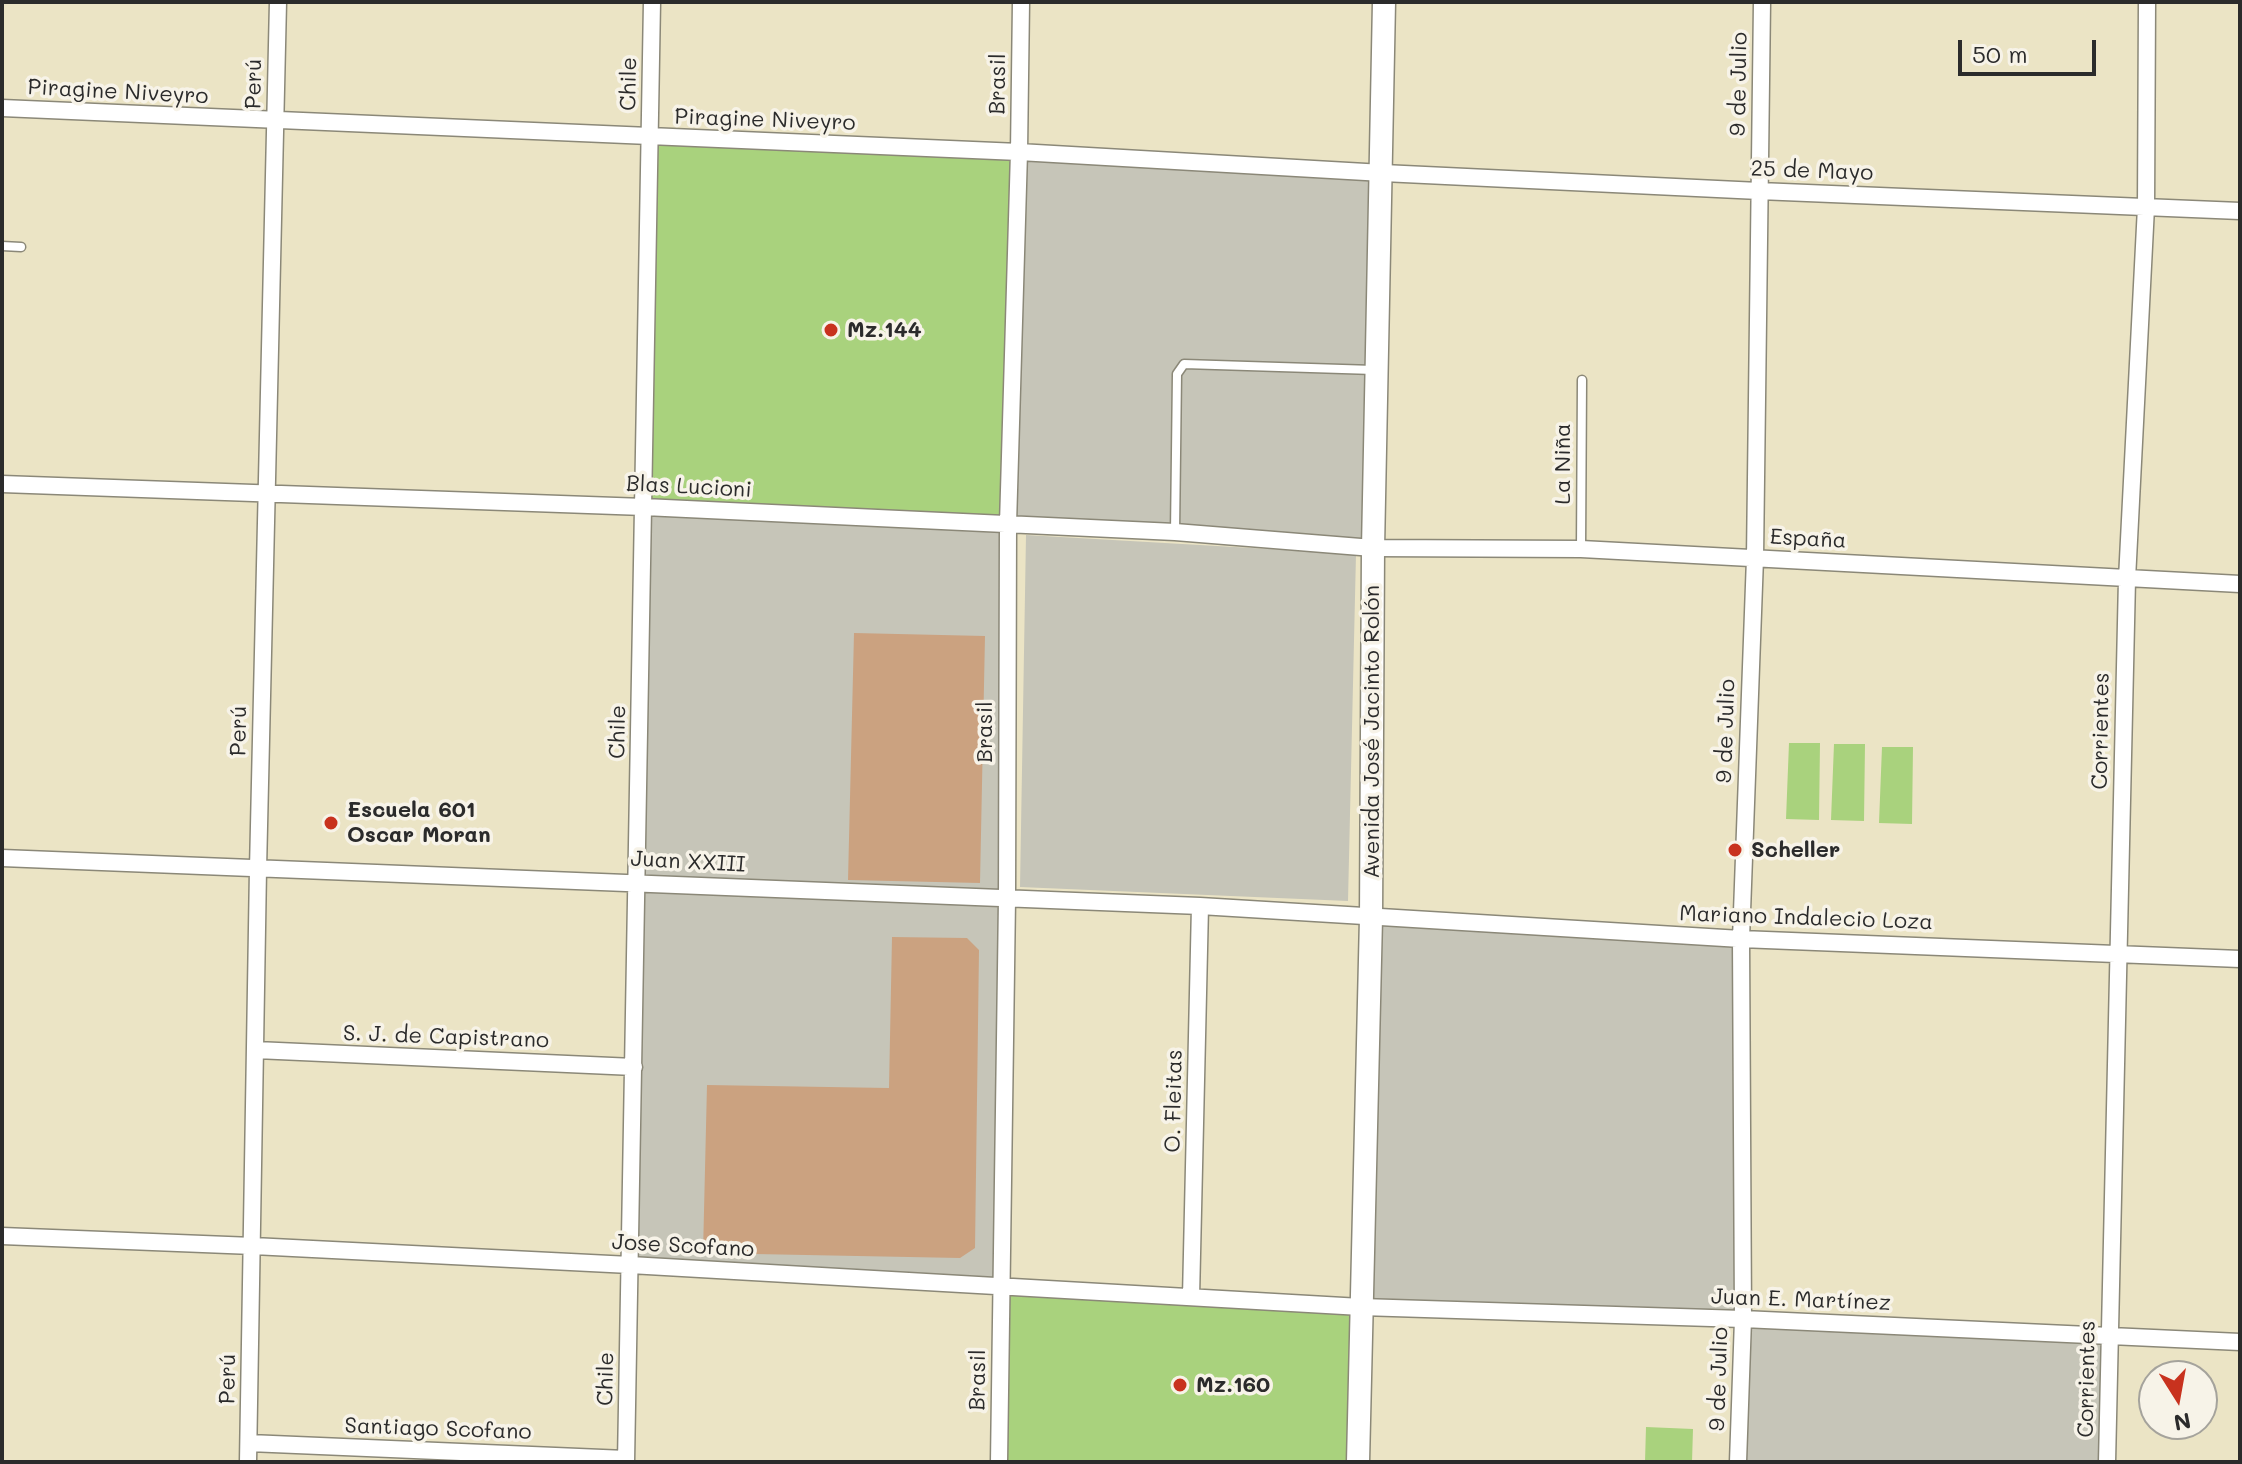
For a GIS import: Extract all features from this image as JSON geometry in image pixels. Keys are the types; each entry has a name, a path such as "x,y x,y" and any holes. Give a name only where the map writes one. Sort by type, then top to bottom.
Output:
{"street":[{"name":"Perú","path":"248,1462 278,2"},
{"name":"Chile","path":"626,1460 652,2"},
{"name":"Brasil","path":"999,1462 1007,899 1008,524 1021,2"},
{"name":"Avenida José Jacinto Rolón","path":"1358,1462 1371,918 1373,548 1383,173 1384,2"},
{"name":"9 de Julio","path":"1738,1462 1743,1319 1741,939 1755,558 1762,2"},
{"name":"Corrientes","path":"2107,1462 2127,579 2146,207 2147,2"},
{"name":"Piragine Niveyro","path":"2,108 1019,152 1383,173"},
{"name":"25 de Mayo","path":"1383,173 2240,211"},
{"name":"Blas Lucioni","path":"2,484 644,507 1175,532 1373,548"},
{"name":"España","path":"1373,548 1581,549 2240,584"},
{"name":"Juan XXIII","path":"2,858 1200,906 1371,918"},
{"name":"O. Fleitas","path":"1191,1297 1200,906"},
{"name":"Mariano Indalecio Loza","path":"1371,918 1741,939 2240,959"},
{"name":"S. J. de Capistrano","path":"256,1050 634,1067"},
{"name":"Jose Scofano","path":"2,1236 630,1265 1361,1307"},
{"name":"Juan E. Martínez","path":"1361,1307 1743,1319 2240,1342"},
{"name":"Santiago Scofano","path":"249,1443 626,1460"}],"lane":[{"path":"2,246 21,247"},
{"path":"1175,532 1177,374 1184,364 1378,370"},
{"name":"La Niña","path":"1581,549 1582,380"}],"shaded area":[{"path":"1019,152 1383,173 1373,548 1009,524 1007,899 998,899 1001,1285 630,1265 644,507"},
{"path":"1026,535 1356,554 1348,901 1020,887"},
{"path":"1371,918 1741,939 1743,1319 2109,1335 2107,1462 1738,1462 1742,1319 1361,1307"}],"green space":[{"name":"Mz.144","path":"650,137 1019,152 1008,524 644,507"},
{"path":"1789,743 1820,743 1819,820 1786,819"},
{"path":"1834,744 1865,744 1864,821 1831,820"},
{"path":"1882,747 1913,747 1912,824 1879,823"},
{"name":"Mz.160","path":"1001,1285 1361,1307 1358,1462 999,1462"},
{"path":"1646,1427 1693,1429 1692,1462 1645,1462"}],"building":[{"path":"854,633 985,636 980,883 848,880"},
{"path":"892,937 967,938 979,950 975,1248 960,1258 703,1253 707,1085 889,1088"}],"place":[{"name":"Mz.144","path":"831,330"},
{"name":"Escuela 601 Oscar Moran","path":"331,823"},
{"name":"Scheller","path":"1735,850"},
{"name":"Mz.160","path":"1180,1385"}]}
